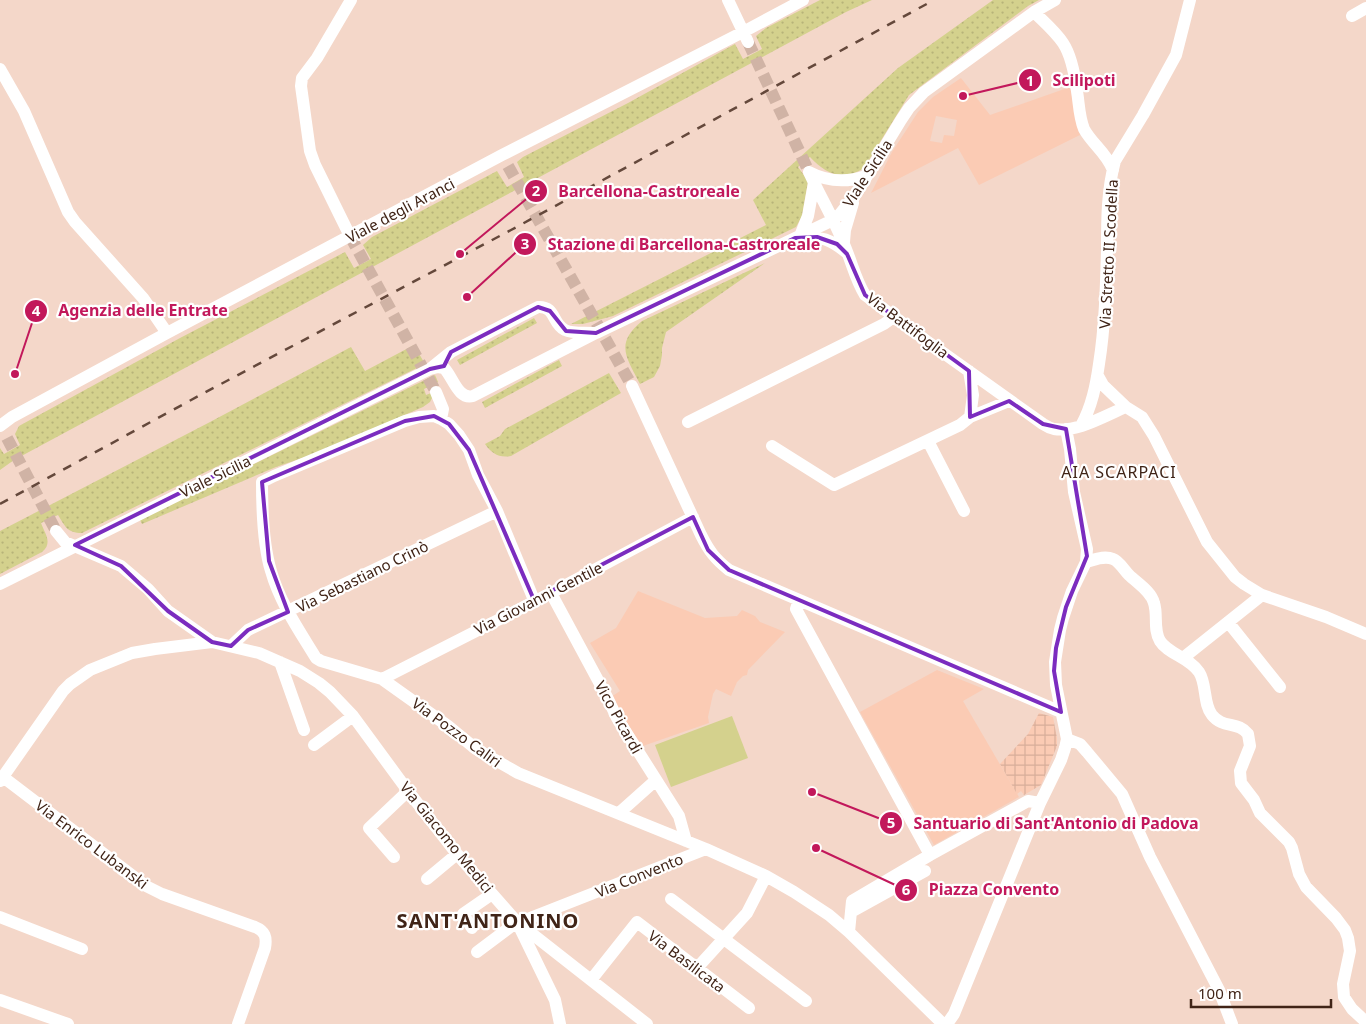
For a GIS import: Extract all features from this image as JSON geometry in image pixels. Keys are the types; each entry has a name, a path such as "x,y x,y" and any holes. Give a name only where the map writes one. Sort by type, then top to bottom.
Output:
{"street":[{"path":"350,236 310,151 301,86 302,78 317,58 351,0"},
{"path":"728,0 746,37"},
{"name":"Viale degli Aranci","path":"0,426 12,417 350,236 505,161 746,37 803,0"},
{"name":"Viale Sicilia","path":"0,584 430,369 444,368 462,394 466,397 471,397 596,333 833,220 856,194 905,114 924,92 1034,12 1055,0"},
{"name":"Via Stretto II Scodella","path":"1081,426 1088,414 1098,376 1102,345 1105,310 1108,201 1115,161 1176,55 1190,0"},
{"path":"1352,16 1366,8"},
{"path":"1034,12 1057,35 1067,50 1084,128 1104,154 1113,170"},
{"path":"0,69 24,111 68,212 143,298 167,333"},
{"path":"846,249 827,240 798,237 808,216 812,178 848,181 866,176"},
{"name":"Via Battifoglia","path":"812,178 833,220 860,288 865,295 1043,424 1053,428 1066,429"},
{"path":"846,249 845,230 856,194"},
{"name":"Viale Sicilia","path":"430,369 448,354 538,307 550,311 559,326 566,331 596,333"},
{"path":"688,422 884,324 895,316"},
{"path":"446,370 445,363 448,354"},
{"path":"969,371 972,395 970,418"},
{"path":"1098,376 1103,385 1142,418 1149,428 1204,536 1212,549 1235,576 1262,594 1326,617 1366,634"},
{"path":"632,386 708,550 717,561 729,570 1061,712"},
{"path":"436,392 443,410 441,419"},
{"path":"772,446 834,485 960,425 970,418 1010,401"},
{"path":"947,1024 954,1014 1040,803 1061,760 1067,739 1054,672 1056,648 1066,607 1086,562 1087,550 1074,492 1066,429 1081,426 1126,406"},
{"path":"304,674 316,658 288,612 271,572 262,515 262,482 419,416 441,419 449,424 469,450 478,475 497,511 534,600"},
{"path":"0,426 7,438"},
{"path":"928,440 964,511"},
{"name":"Via Sebastiano Crinò","path":"231,646 248,630 497,511"},
{"name":"Via Giovanni Gentile","path":"382,679 551,593 693,517"},
{"path":"56,531 65,542 121,566 148,589 168,611 212,642"},
{"path":"1086,562 1106,557 1117,561 1154,600 1159,639 1170,650 1190,662 1200,673 1210,713 1216,720 1226,725 1240,728 1248,734 1250,746 1240,771 1241,783 1254,800 1260,813 1289,842 1294,854 1298,874 1306,887 1345,930 1350,951 1342,984 1344,997 1352,1009 1366,1022"},
{"name":"Vico Picardi","path":"551,593 607,697 616,718 680,816 686,841"},
{"path":"1183,658 1262,594"},
{"path":"799,600 796,609 930,854"},
{"path":"1228,622 1280,687"},
{"name":"Via Giacomo Medici","path":"2,779 63,691 74,680 90,670 132,653 212,642 259,653 304,674 330,692 353,716 457,854 517,922 648,1024"},
{"name":"Via Pozzo Caliri","path":"316,658 324,663 382,679 448,726 476,749 505,766 706,849 787,887 816,906 849,932 944,1024"},
{"path":"280,662 304,730"},
{"path":"314,745 353,716"},
{"path":"1067,739 1080,744 1122,794 1150,857 1219,990 1232,1024"},
{"name":"Via Enrico Lubanski","path":"2,779 146,886 162,894 261,929 264,932 266,937 265,948 238,1024"},
{"path":"619,813 656,780"},
{"path":"394,857 369,828 408,791"},
{"path":"849,932 852,901 930,854 1028,801 1040,803"},
{"name":"Via Convento","path":"477,952 517,922 706,849"},
{"path":"427,878 457,854"},
{"path":"851,912 925,871"},
{"path":"697,968 747,913 766,876"},
{"path":"472,928 463,914 492,894"},
{"path":"671,899 806,1001"},
{"path":"0,917 82,948"},
{"path":"517,922 555,1000 560,1024"},
{"name":"Via Basilicata","path":"591,980 637,922 749,1008"},
{"path":"0,1000 68,1024"}],"highlighted area":[{"path":"817,237 837,244 847,254 865,295 969,371 970,417 1009,401 1043,424 1066,429 1087,556 1066,607 1056,648 1054,671 1061,712 729,570 708,550 693,517 534,600 469,450 449,424 434,416 405,421 262,482 269,561 288,612 248,630 231,646 212,642 168,611 121,566 75,545 430,369 444,366 451,352 538,307 550,311 566,331 596,333 795,238"}],"shaded area":[{"path":"820,0 872,0 846,12 14,460 0,470 0,448 4,454 20,445 15,434 19,426 180,338 345,252 354,268 371,259 363,245 372,237 497,171 507,187 524,177 517,162 523,157 628,103 735,44 743,59 762,49 756,36 766,28"},
{"path":"993,0 1039,0 1028,6 909,95 864,168 849,175 835,174 822,168 810,157 798,167 808,181 802,216 796,227 613,316 583,324 571,324 766,225 753,200 898,68"},
{"path":"961,78 990,115 1070,87 1080,135 979,185 958,148 871,193 892,152 918,112 933,97","holes":["936,116 957,120 954,136 944,135 942,143 930,141"]},
{"path":"765,263 666,332 660,366 654,377 640,384 626,351 628,337 633,329 642,321"},
{"path":"534,318 537,323 460,365 457,360"},
{"path":"414,345 425,364 82,533 70,530 58,515 41,523 48,542 45,549 0,574 0,531 351,347 365,371"},
{"path":"559,360 562,366 485,408 482,402"},
{"path":"609,373 621,393 511,456 496,454 485,444 500,436 505,429"},
{"path":"435,375 438,382 424,389 426,395 431,393 432,398 423,407 317,453 276,467 142,524 140,520"},
{"path":"638,591 705,618 737,616 742,610 755,616 760,622 785,632 748,670 747,675 737,682 731,696 716,689 713,694 708,717 709,723 640,747 611,697 620,691 590,643 616,628"},
{"path":"937,670 984,689 963,701 1019,797 934,845 860,712"},
{"path":"1039,713 1053,717 1057,746 1041,785 1024,795 1021,791 1017,794 1000,764 1028,734"},
{"path":"732,716 748,758 671,787 655,745"}],"tunnel":[{"path":"748,42 809,172"},
{"path":"508,166 632,386"},
{"path":"350,236 436,392"},
{"path":"7,438 56,531"}],"railway":[{"path":"0,504 511,230 934,0"}],"place":[{"name":"Scilipoti","path":"963,96"},
{"name":"Barcellona-Castroreale","path":"460,254"},
{"name":"Stazione di Barcellona-Castroreale","path":"467,297"},
{"name":"Agenzia delle Entrate","path":"15,374"},
{"name":"Santuario di Sant'Antonio di Padova","path":"812,792"},
{"name":"Piazza Convento","path":"816,848"}],"district":[{"name":"AIA SCARPACI","path":"1119,472"},
{"name":"SANT'ANTONINO","path":"488,920"}]}
